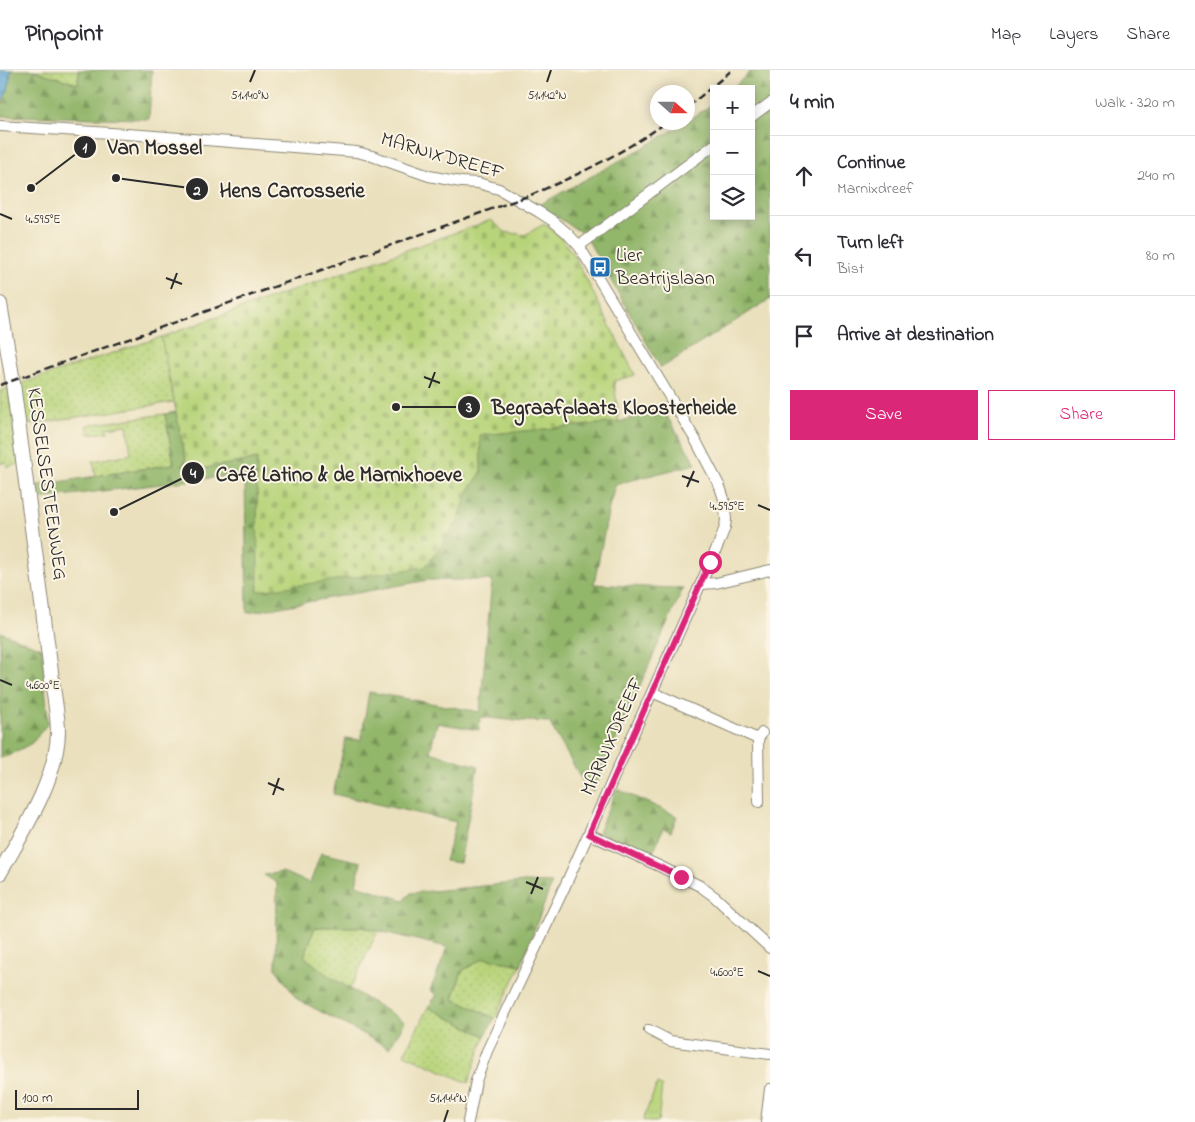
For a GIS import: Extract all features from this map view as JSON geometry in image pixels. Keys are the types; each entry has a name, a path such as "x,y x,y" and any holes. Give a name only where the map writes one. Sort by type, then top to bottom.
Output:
{"main road":[{"name":"KESSELSESTEENWEG","path":"0,304 12,376 57,721 54,763 43,794 0,873"}],"street":[{"path":"755,114 770,103"},
{"name":"MARNIXDREEF","path":"0,126 357,152 429,176 478,183 499,189 553,221 579,246 695,439 720,487 726,511 725,527 589,834 487,1052 476,1081 468,1122"},
{"path":"579,246 710,148"},
{"path":"701,584 716,583 770,570"},
{"path":"652,692 760,736 759,802"},
{"path":"589,834 700,886 720,901 770,948"},
{"path":"648,1030 670,1042 770,1054"},
{"path":"766,1122 770,1089"}],"green space":[{"path":"11,70 32,70 78,84 79,70 152,70 149,119 0,116 0,105 8,90"},
{"path":"32,70 79,70 78,84"},
{"path":"752,70 770,70 770,299 661,368 585,235 539,205 673,130 695,130 695,116 710,106 710,220 755,220 755,85 736,85"},
{"path":"491,220 505,232 525,235 544,224 561,237 576,259 635,375 614,381 619,422 480,435 481,473 468,491 457,523 425,567 258,591 257,459 188,471 161,337"},
{"path":"161,337 174,402 26,425 20,384"},
{"path":"8,388 19,464 7,467 6,462 0,464 0,391"},
{"path":"660,405 696,464 616,484 610,503 594,584 683,588 593,792 586,787 549,722 480,717 479,730 437,723 430,752 478,766 460,863 445,861 456,822 333,794 346,738 361,740 369,692 480,712 492,580 428,580 247,613 245,474 36,499 33,486 174,464 165,414 176,412 188,471 257,459 258,591 456,523 468,491 481,473 480,435 619,422"},
{"path":"165,414 174,464 96,476 93,461 131,454 127,425 107,428 108,432 89,434 87,425"},
{"path":"0,632 42,648 48,723 32,743 8,756 0,758"},
{"path":"617,789 677,816 671,832 663,828 652,855 598,832"},
{"path":"321,853 361,862 356,885 404,900 411,893 524,882 552,883 521,965 484,958 462,971 453,999 495,1018 485,1036 428,1007 437,995 430,990 447,947 362,927 315,927 304,957 332,978 405,1022 389,1048 297,999 276,969 277,883 264,875 282,872 310,883"},
{"path":"315,927 362,927 378,931 350,989 304,957"},
{"path":"484,958 521,965 495,1018 453,999 462,971"},
{"path":"428,1007 485,1036 468,1083 404,1054"},
{"path":"657,1084 662,1086 658,1122 648,1122 643,1120"}],"water":[{"path":"0,70 11,70 8,90 0,105"}],"railway":[{"path":"695,101 732,70"},
{"path":"0,385 528,196 599,163 655,130"}],"place":[{"name":"Hens Carrosserie","path":"116,178"},
{"name":"Van Mossel","path":"31,188"},
{"name":"Lier Beatrijslaan","path":"600,267"},
{"name":"Begraafplaats Kloosterheide","path":"396,407"},
{"name":"Café Latino & de Marnixhoeve","path":"114,512"}],"route":[{"path":"681,877 589,834 710,562"}]}
